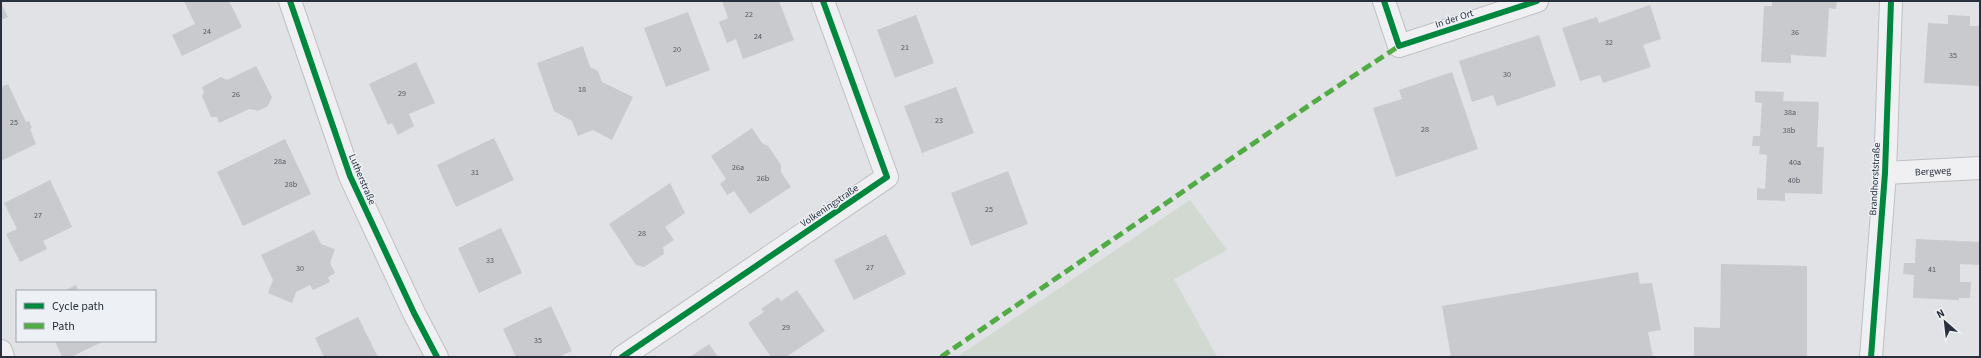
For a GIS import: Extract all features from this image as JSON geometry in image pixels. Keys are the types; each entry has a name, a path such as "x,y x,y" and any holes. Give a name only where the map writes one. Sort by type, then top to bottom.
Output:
{"street":[{"name":"Lutherstraße","path":"290,1 350,176 414,313 437,357"},
{"name":"Volkeningstraße","path":"624,356 887,177 823,1"},
{"name":"In der Ort","path":"1384,1 1399,46 1537,1"},
{"name":"Brandhorststraße","path":"1872,357 1885,173 1891,1"},
{"name":"Bergweg","path":"1885,173 1980,168"},
{"path":"1,351 3,357"}],"shaded area":[{"path":"1190,200 1227,250 1174,279 1217,357 957,357"}],"building":[{"path":"184,1 229,1 242,27 182,56 172,35 195,24"},
{"path":"722,1 779,1 794,40 743,59 736,39 727,43 719,22 728,18"},
{"path":"1772,1 1837,1 1836,9 1829,8 1826,57 1791,55 1791,63 1761,62 1764,6 1772,6"},
{"path":"1,3 8,17 1,20"},
{"path":"1650,5 1661,39 1643,45 1651,67 1603,83 1600,75 1580,81 1562,28 1597,17 1599,23"},
{"path":"688,12 710,70 666,87 644,28"},
{"path":"916,15 934,63 895,78 877,30"},
{"path":"1948,15 1970,16 1970,26 1980,26 1980,86 1924,83 1928,23 1948,24"},
{"path":"1539,35 1556,86 1497,106 1493,95 1472,102 1459,61"},
{"path":"583,46 590,67 598,71 602,82 633,97 612,140 593,130 578,136 572,121 554,111 537,63"},
{"path":"416,62 435,103 409,114 414,126 398,135 392,123 388,125 369,84"},
{"path":"256,66 272,97 268,106 258,111 249,109 219,123 217,117 211,117 202,96 204,92 202,87 221,77 227,80"},
{"path":"1452,72 1478,149 1396,177 1373,108 1402,99 1399,90"},
{"path":"8,84 26,122 29,121 32,128 30,129 36,144 1,161 1,87"},
{"path":"956,87 974,133 922,153 904,106"},
{"path":"1755,91 1784,92 1783,101 1819,102 1817,147 1824,147 1822,194 1785,193 1785,201 1757,200 1757,188 1765,189 1767,155 1759,154 1760,146 1752,146 1753,136 1760,136 1762,103 1755,102"},
{"path":"752,128 762,143 768,146 781,165 781,172 791,187 750,214 734,191 727,195 720,184 726,179 711,156"},
{"path":"494,138 514,180 456,207 437,165"},
{"path":"285,139 311,194 243,226 217,172"},
{"path":"1008,171 1028,224 971,246 951,193"},
{"path":"50,180 72,227 43,241 47,249 20,262 6,234 17,229 4,203"},
{"path":"670,183 685,213 665,227 674,240 663,247 664,254 644,267 636,265 609,224"},
{"path":"501,228 522,273 479,293 458,248"},
{"path":"314,230 321,244 335,249 330,263 335,273 328,277 330,282 313,290 310,285 296,292 292,303 268,293 273,280 261,255"},
{"path":"886,234 906,274 854,300 834,260"},
{"path":"1916,239 1980,242 1980,265 1960,264 1960,282 1971,282 1970,298 1959,298 1959,300 1913,298 1914,275 1903,274 1904,263 1915,263"},
{"path":"1721,264 1807,266 1807,357 1694,357 1694,327 1720,328"},
{"path":"1638,272 1640,284 1652,283 1661,330 1648,332 1653,357 1451,357 1442,306"},
{"path":"76,285 78,290 66,290"},
{"path":"797,290 825,331 786,357 771,357 748,323 764,312 761,309 778,297 781,301"},
{"path":"551,306 572,351 558,357 516,357 503,329"},
{"path":"358,317 378,357 324,357 315,338"},
{"path":"55,342 102,342 71,357 62,357"},
{"path":"709,344 718,357 690,357"}],"marked path":[{"path":"941,357 1311,104 1399,46"}],"cycle path":[{"path":"290,1 350,176 414,313 437,357"},
{"path":"622,357 887,177 823,1"},
{"path":"1384,1 1399,46 1537,1"},
{"path":"1871,357 1885,173 1891,1"}]}
